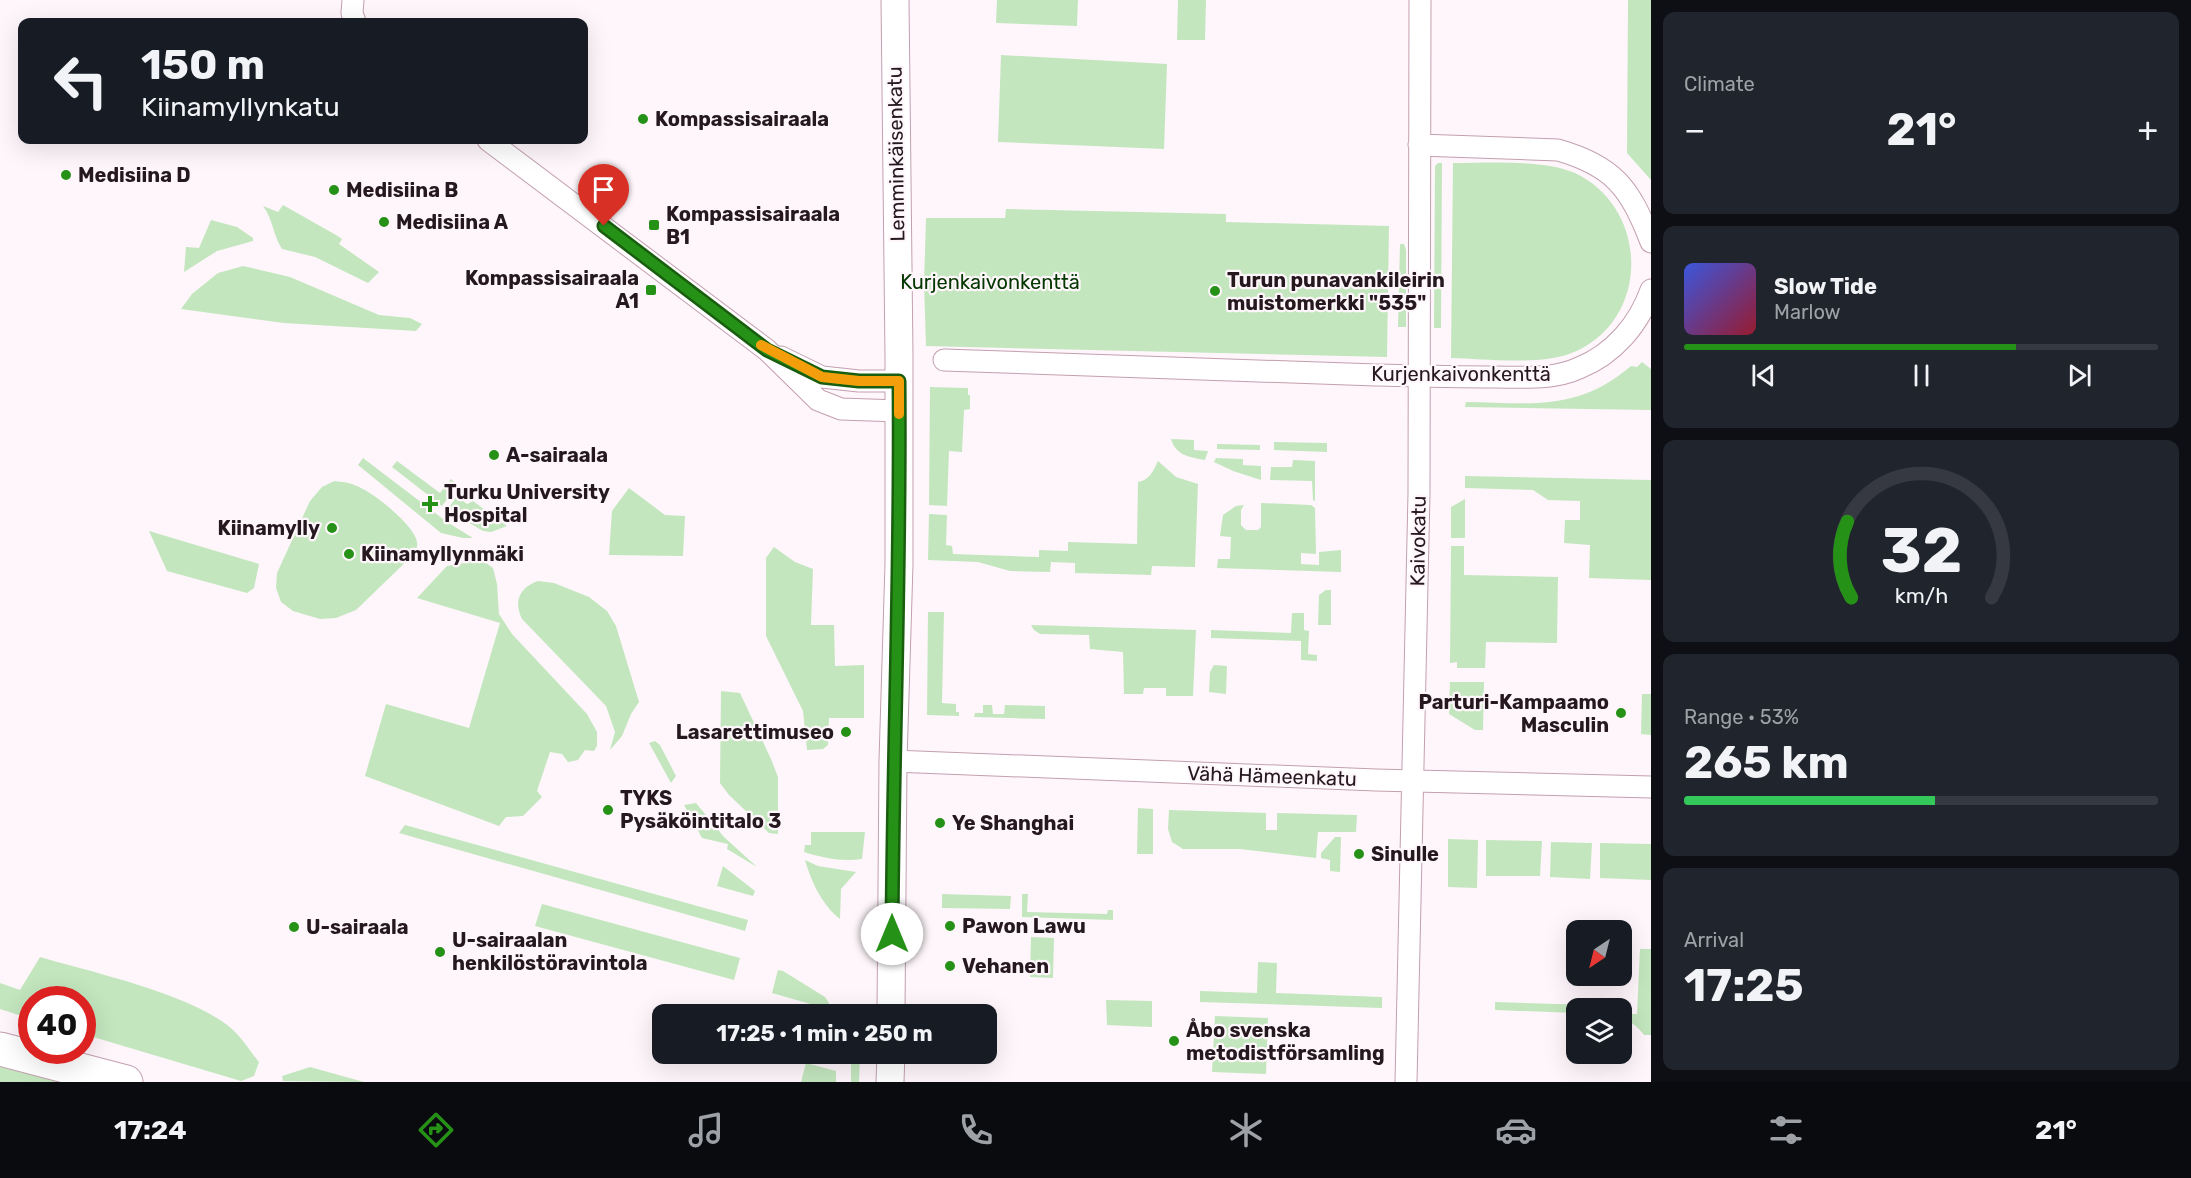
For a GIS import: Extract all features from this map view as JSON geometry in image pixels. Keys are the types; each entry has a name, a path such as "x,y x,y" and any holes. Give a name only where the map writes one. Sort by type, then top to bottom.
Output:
{"highway":[{"path":"0,1049 126,1082"}],"street":[{"path":"352,0 354,18"},
{"name":"Lemminkäisenkatu","path":"891,1004 893,761 899,564 895,0"},
{"name":"Kaivokatu","path":"1406,1082 1414,781 1419,378 1420,0"},
{"path":"493,144 767,350 818,400 840,409 899,411"},
{"path":"1419,145 1558,150 1579,156 1596,164 1618,182 1637,209 1651,242"},
{"name":"Kurjenkaivonkenttä","path":"944,360 1419,378 1559,375 1580,368 1613,347 1628,333 1651,290"},
{"path":"767,350 822,377 859,381 899,381"},
{"name":"Vähä Hämeenkatu","path":"893,761 1414,781 1651,787"},
{"path":"890,1082 891,1064"}],"green space":[{"path":"997,0 1078,0 1077,26 996,23"},
{"path":"1178,0 1206,0 1205,40 1177,40"},
{"path":"1628,0 1651,0 1651,180 1627,153"},
{"path":"1001,55 1167,64 1164,149 998,142"},
{"path":"1442,163 1441,328 1434,328 1435,166"},
{"path":"1453,163 1516,163 1562,169 1575,173 1600,190 1618,212 1628,238 1631,266 1627,293 1615,318 1596,339 1569,354 1543,359 1451,358"},
{"path":"283,205 342,239 339,244 379,272 368,283 315,257 282,249 263,206 278,212"},
{"name":"Kurjenkaivonkenttä","path":"1006,209 1226,214 1226,222 1389,226 1387,357 926,346 924,284 926,218 1005,218"},
{"path":"211,220 237,227 253,238 253,241 217,251 184,272 186,247 199,248"},
{"path":"1400,244 1404,244 1406,250 1406,327 1398,327"},
{"path":"243,266 290,277 379,315 410,318 422,324 416,331 284,323 181,309 192,294 218,273"},
{"path":"1642,362 1651,369 1651,410 1465,407 1466,402 1533,403 1572,398 1592,391 1611,381 1631,366 1637,367"},
{"path":"930,387 968,388 968,395 970,395 970,409 964,410 962,452 949,451 947,506 929,505"},
{"path":"1171,439 1194,440 1194,450 1208,451 1205,460 1189,457 1180,452"},
{"path":"1274,442 1327,443 1327,452 1274,450"},
{"path":"1217,444 1260,445 1260,450 1217,449"},
{"path":"363,458 447,522 473,538 441,533 358,465"},
{"path":"1216,458 1243,459 1243,465 1261,466 1261,480 1214,462"},
{"path":"1293,460 1315,461 1315,501 1313,500 1312,481 1270,480 1271,467 1292,467"},
{"path":"397,461 440,493 451,479 458,485 442,506 392,467"},
{"path":"1158,461 1176,477 1198,484 1195,567 1152,566 1151,575 1075,573 1075,563 1051,562 1050,572 1010,571 978,562 928,560 929,514 947,515 946,545 952,546 953,554 1039,557 1039,550 1068,551 1068,542 1137,544 1138,482 1153,472"},
{"path":"1465,476 1651,480 1651,580 1589,578 1590,545 1564,543 1565,520 1580,520 1580,501 1548,500 1533,490 1465,488"},
{"path":"334,481 358,486 385,504 410,528 415,535 417,545 413,555 356,610 336,618 320,619 293,611 281,602 276,588 277,573 310,501 322,487"},
{"path":"629,488 665,515 685,516 683,556 609,555 612,511"},
{"path":"457,496 467,504 473,501 507,526 491,532 483,531 447,510"},
{"path":"1465,499 1465,538 1451,538 1451,507"},
{"path":"1261,503 1311,505 1315,508 1316,554 1301,553 1301,564 1319,565 1319,552 1341,550 1341,572 1217,568 1218,559 1230,559 1231,537 1220,536 1223,515 1236,506 1244,505 1241,510 1241,525 1246,530 1258,530 1261,527"},
{"path":"149,531 259,564 254,588 247,593 167,571"},
{"path":"1451,546 1464,546 1464,575 1558,577 1557,643 1486,642 1485,668 1457,668 1457,662 1450,663"},
{"path":"774,547 795,562 813,569 811,625 834,625 835,666 864,665 864,718 829,718 828,745 823,749 807,750 803,711 766,636 766,558"},
{"path":"482,560 493,568 497,584 499,614 512,634 587,714 597,732 597,746 594,751 585,750 578,760 568,762 562,754 550,752 537,791 542,797 523,816 506,817 499,826 365,776 386,704 469,728 500,623 417,598 447,566"},
{"path":"538,581 554,583 589,597 607,611 616,626 639,702 622,736 610,750 615,732 606,706 522,619 519,612 518,601 523,591"},
{"path":"1326,590 1331,590 1331,625 1318,625 1319,595"},
{"path":"928,612 944,612 942,703 956,704 956,712 959,712 959,716 927,715"},
{"path":"1292,613 1304,613 1304,630 1309,631 1308,654 1317,655 1317,661 1301,660 1301,641 1211,638 1211,630 1291,633"},
{"path":"1031,625 1196,630 1193,696 1166,696 1166,688 1144,688 1143,694 1124,694 1123,652 1090,649 1089,635 1040,634"},
{"path":"1214,665 1227,666 1226,694 1209,692 1210,672"},
{"path":"1450,682 1484,682 1483,730 1475,730 1449,714"},
{"path":"721,691 740,693 771,759 778,777 778,834 769,833 729,795 720,783"},
{"path":"1642,694 1651,694 1651,735 1641,734"},
{"path":"983,705 992,705 993,714 1004,714 1005,705 1045,706 1045,719 974,717 975,713 983,713"},
{"path":"655,741 660,745 676,776 671,783 649,743"},
{"path":"696,803 724,837 757,867 727,849 728,844 702,838 684,805"},
{"path":"1138,808 1153,809 1153,854 1137,854"},
{"path":"1169,810 1266,813 1266,830 1277,830 1277,813 1357,815 1356,832 1318,832 1316,858 1240,849 1183,849 1172,842 1168,829"},
{"path":"405,825 748,920 745,931 399,833"},
{"path":"811,832 865,832 862,859 833,859 804,852 805,845 811,845"},
{"path":"1335,837 1341,837 1340,872 1330,871 1330,860 1321,858 1321,853"},
{"path":"1448,839 1478,840 1477,888 1448,887"},
{"path":"1486,840 1542,841 1540,876 1486,876"},
{"path":"1551,842 1592,843 1590,879 1550,877"},
{"path":"1600,843 1651,844 1651,880 1600,878"},
{"path":"805,860 818,866 856,872 841,889 840,919 818,892"},
{"path":"723,866 755,891 753,896 717,886"},
{"path":"942,894 1011,896 1010,909 942,908"},
{"path":"1022,894 1028,894 1027,912 1107,914 1108,910 1113,910 1113,920 1022,917"},
{"path":"542,904 740,958 734,980 535,926"},
{"path":"1031,937 1054,938 1053,978 1030,977"},
{"path":"1640,949 1651,949 1651,1035 1644,1035 1632,1024 1632,1014 1637,1014"},
{"path":"40,957 144,987 198,1008 220,1020 239,1036 259,1062 254,1076 241,1081 96,1038 96,986 22,986"},
{"path":"1258,962 1277,963 1276,993 1382,997 1382,1008 1200,1002 1200,991 1257,993"},
{"path":"778,970 825,997 829,1004 810,1004 772,993"},
{"path":"0,983 18,989 18,1015 0,1009"},
{"path":"1106,1000 1152,1001 1152,1027 1107,1025"},
{"path":"1495,1002 1566,1004 1566,1013 1495,1010"},
{"path":"1215,1016 1268,1018 1266,1074 1212,1072"},
{"path":"0,1063 75,1082 0,1082"},
{"path":"806,1064 836,1071 836,1082 801,1082"},
{"path":"851,1064 860,1064 859,1082 851,1082"},
{"path":"310,1067 364,1082 283,1081 282,1076"}],"slow traffic":[{"path":"761,345 822,377 859,381 899,381 899,414"}],"place":[{"name":"Kompassisairaala","path":"643,119"},
{"name":"Medisiina D","path":"66,175"},
{"name":"Medisiina B","path":"334,190"},
{"name":"Medisiina A","path":"384,222"},
{"name":"Kompassisairaala B1","path":"654,225"},
{"name":"Kompassisairaala A1","path":"651,290"},
{"name":"Turun punavankileirin muistomerkki \"535\"","path":"1215,291"},
{"name":"A-sairaala","path":"494,455"},
{"name":"Turku University Hospital","path":"430,504"},
{"name":"Kiinamylly","path":"332,528"},
{"name":"Kiinamyllynmäki","path":"349,554"},
{"name":"Parturi-Kampaamo Masculin","path":"1621,713"},
{"name":"Lasarettimuseo","path":"846,732"},
{"name":"TYKS Pysäköintitalo 3","path":"608,810"},
{"name":"Ye Shanghai","path":"940,823"},
{"name":"Sinulle","path":"1359,854"},
{"name":"Pawon Lawu","path":"950,926"},
{"name":"U-sairaala","path":"294,927"},
{"name":"U-sairaalan henkilöstöravintola","path":"440,952"},
{"name":"Vehanen","path":"950,966"},
{"name":"Åbo svenska metodistförsamling","path":"1174,1041"}],"route":[{"path":"604,226 767,350 822,377 859,381 899,381 899,564 893,761 892,934"}]}
